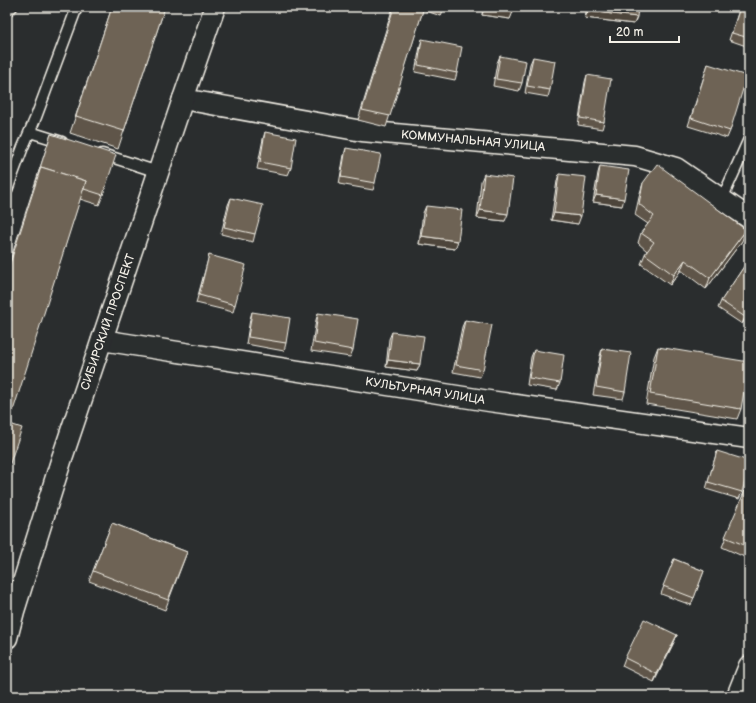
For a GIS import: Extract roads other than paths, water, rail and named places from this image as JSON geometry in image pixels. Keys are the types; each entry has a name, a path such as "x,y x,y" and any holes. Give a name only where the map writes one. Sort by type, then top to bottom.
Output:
{"street":[{"name":"СИБИРСКИЙ ПРОСПЕКТ","path":"7,638 10,611 215,7"},
{"name":"КОММУНАЛЬНАЯ УЛИЦА","path":"183,99 362,131 635,156 676,168 749,218"},
{"name":"КУЛЬТУРНАЯ УЛИЦА","path":"102,340 489,401 749,438"},
{"path":"737,696 749,666"}],"lane":[{"path":"7,11 12,7"},
{"path":"7,190 77,7"},
{"path":"30,132 72,145"},
{"path":"722,199 749,139"},
{"path":"94,152 158,172"}]}
